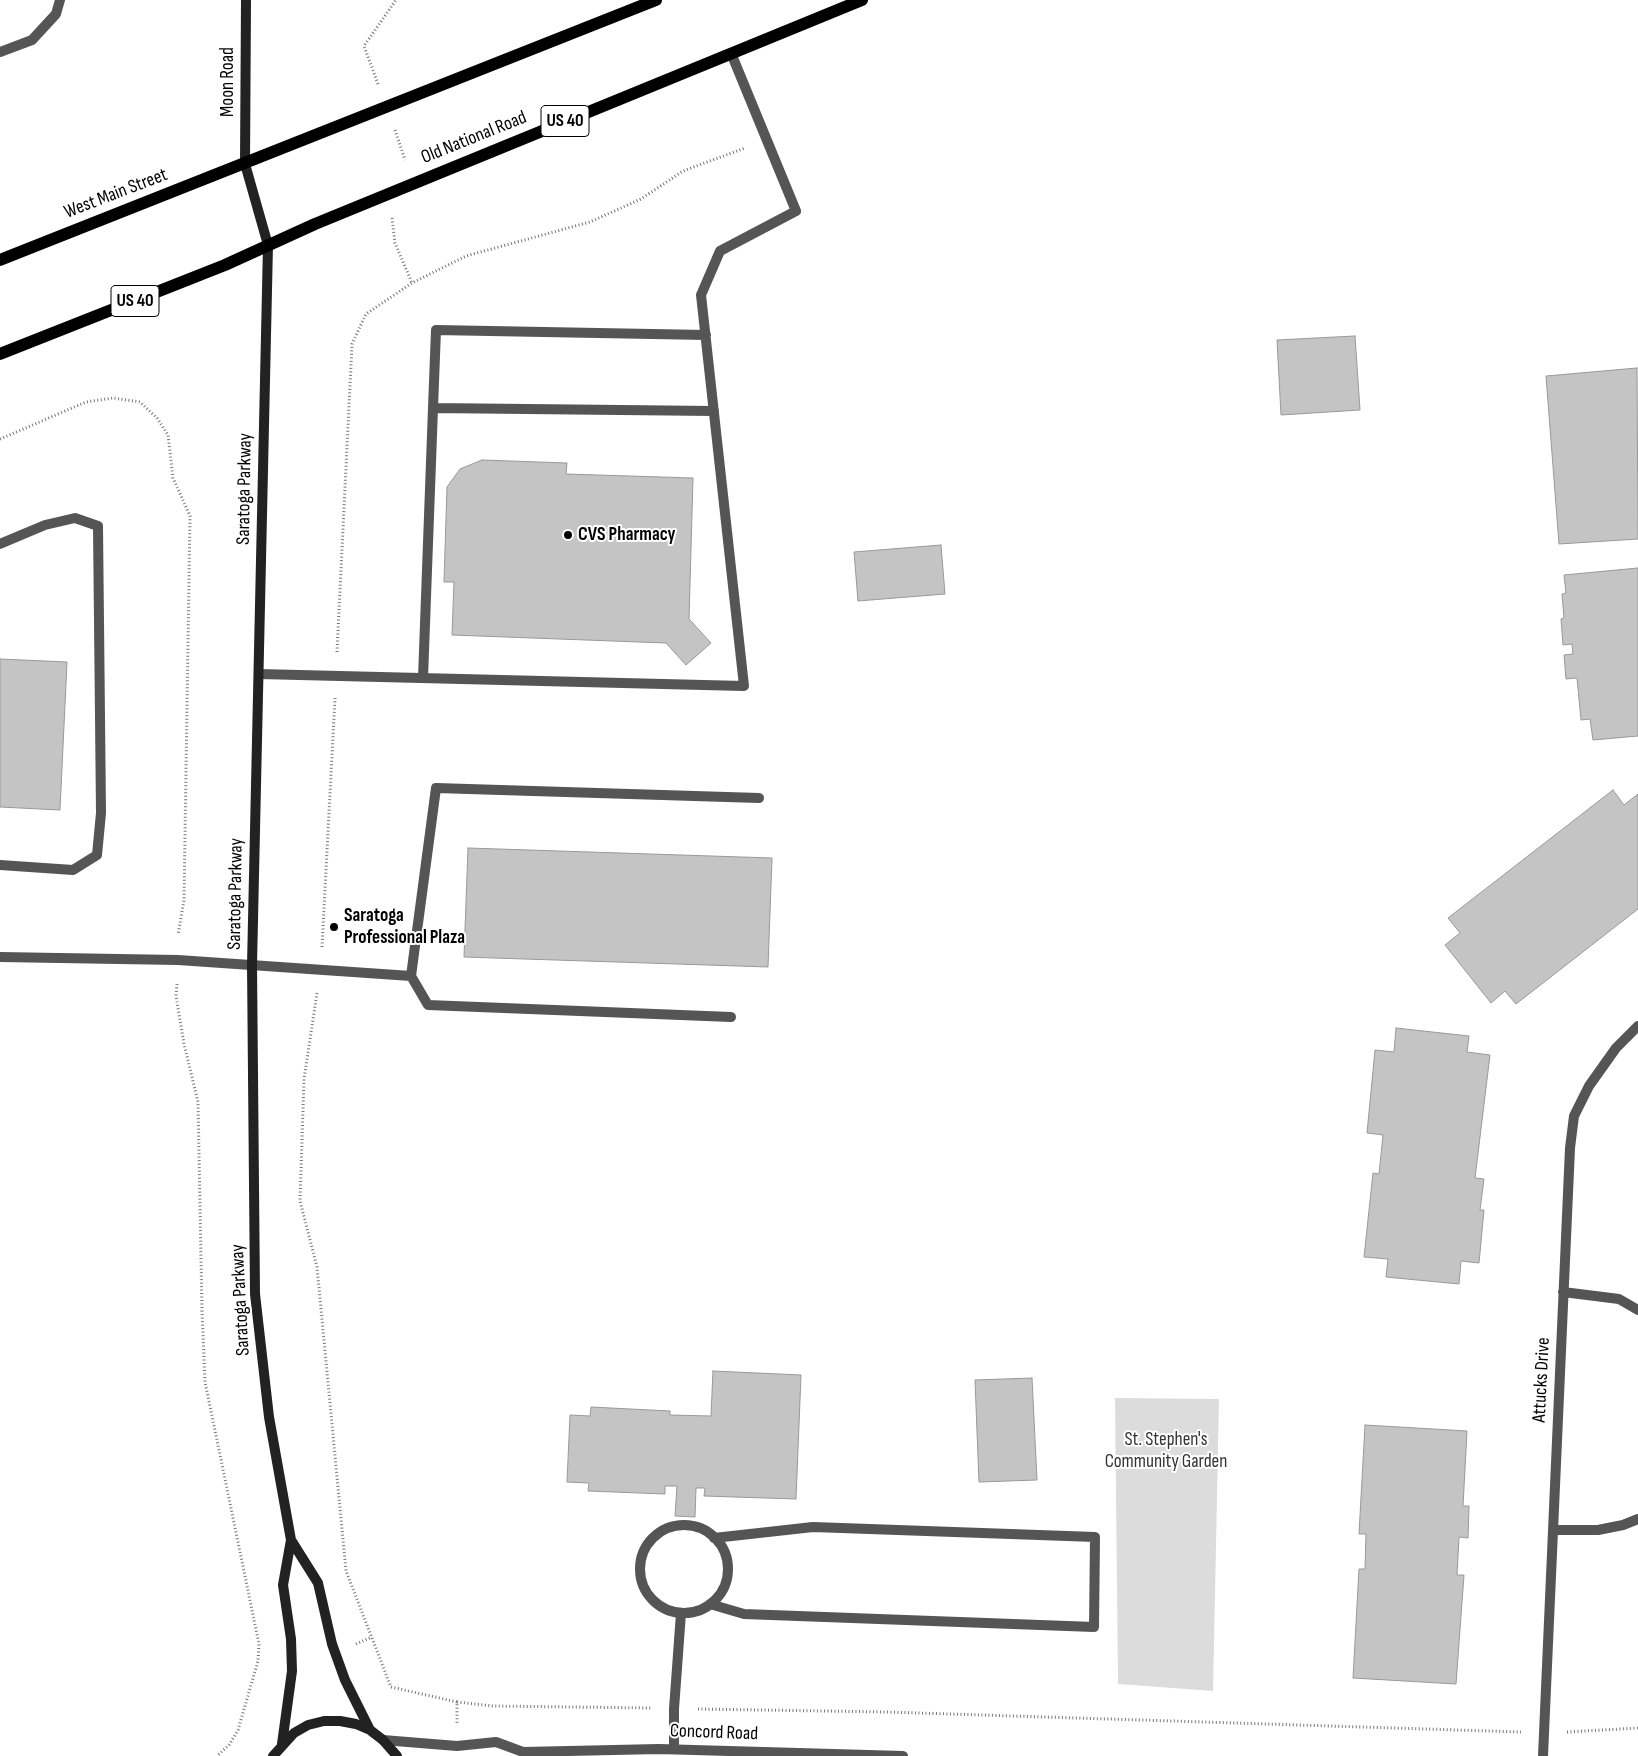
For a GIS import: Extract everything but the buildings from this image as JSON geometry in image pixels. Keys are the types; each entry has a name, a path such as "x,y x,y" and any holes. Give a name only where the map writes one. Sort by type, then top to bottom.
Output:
{"main road":[{"path":"245,164 656,0"},
{"name":"Old National Road","path":"268,245 862,0"},
{"name":"West Main Street","path":"0,260 245,164"},
{"name":"US 40","path":"0,354 225,265 268,245"}],"street":[{"path":"0,52 32,40 56,14 60,0"},
{"name":"Moon Road","path":"246,0 245,164 268,245"},
{"path":"258,674 744,686 701,295 720,251 796,211 731,53"},
{"name":"Saratoga Parkway","path":"268,245 252,965 255,1294 269,1417 291,1540 283,1585 291,1639 292,1671 282,1744"},
{"path":"423,678 436,330 706,335"},
{"path":"433,408 714,411"},
{"path":"0,544 45,525 75,518 98,526 101,813 97,855 73,870 0,865"},
{"path":"731,1017 428,1005 411,976 436,788 759,798"},
{"path":"0,957 178,960 411,976"},
{"name":"Attucks Drive","path":"1543,1756 1563,1292 1570,1148 1574,1116 1589,1086 1616,1048 1638,1026"},
{"path":"1563,1292 1620,1299 1638,1310"},
{"path":"1553,1530 1598,1530 1623,1525 1638,1519"},
{"path":"687,1525 702,1529 714,1538 725,1557 727,1565 726,1580 720,1593 710,1604 696,1611 681,1613 668,1610 656,1603 647,1593 641,1580 642,1554 649,1542 659,1533 671,1527 687,1525"},
{"path":"710,1604 744,1614 1094,1628 1095,1537 813,1527 714,1538"},
{"name":"Saratoga Parkway","path":"291,1540 318,1583 332,1644 344,1680 370,1730"},
{"path":"674,1749 674,1709 681,1613"},
{"path":"273,1756 282,1744 308,1726 324,1721 340,1720 370,1730 384,1740 397,1756"},
{"name":"Concord Road","path":"384,1740 457,1746 496,1742 520,1754 556,1749 674,1749 903,1756"}],"path":[{"path":"364,46 396,0"},
{"path":"766,140 683,171 641,199 590,222 466,256 412,283 366,314 352,344 320,969 304,1079 300,1201 317,1267 346,1571 391,1687 457,1702 493,1706 886,1712 1544,1732 1638,1728"},
{"path":"395,243 412,283"},
{"path":"0,438 86,402 113,398 140,402 157,418 168,435 173,478 190,516 184,900 178,928 176,996 184,1044 198,1102 205,1382 259,1644 258,1661 238,1730 229,1745 217,1756"},
{"path":"457,1702 457,1729"}],"green space":[{"name":"St. Stephen's Community Garden","path":"1115,1398 1219,1399 1213,1691 1118,1684"}],"place":[{"name":"CVS Pharmacy","path":"568,535"},
{"name":"Saratoga Professional Plaza","path":"334,927"}]}
